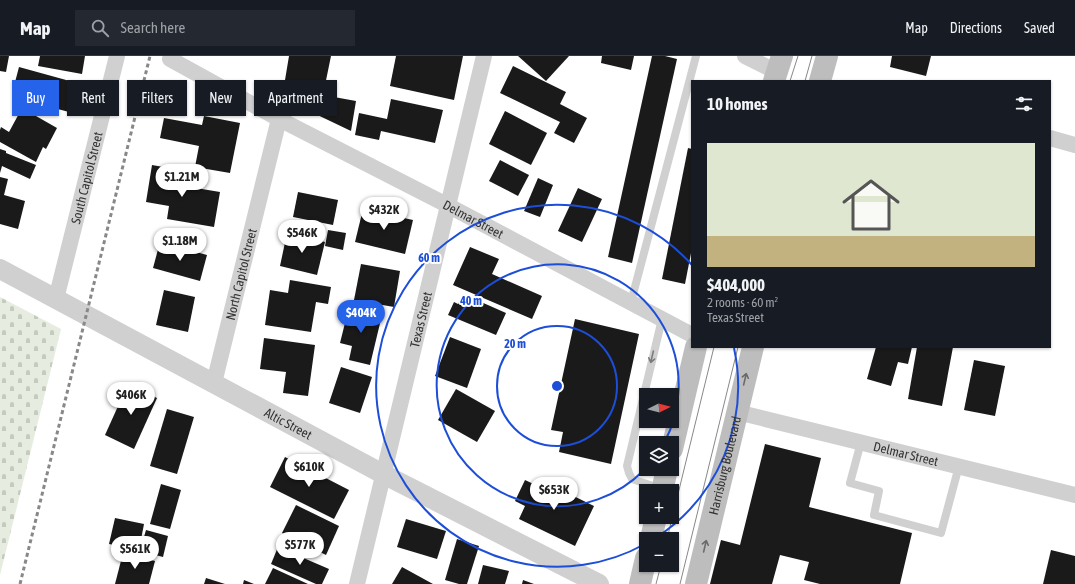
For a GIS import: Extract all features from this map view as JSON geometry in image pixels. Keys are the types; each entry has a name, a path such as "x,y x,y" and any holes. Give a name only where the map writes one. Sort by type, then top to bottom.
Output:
{"main road":[{"path":"824,80 827,56"},
{"path":"675,436 696,348"},
{"name":"Harrisburg Boulevard","path":"696,584 753,348"},
{"path":"640,584 643,572"}],"street":[{"name":"South Capitol Street","path":"56,299 117,56"},
{"name":"Texas Street","path":"357,584 484,56"},
{"path":"745,56 778,70"},
{"name":"Delmar Street","path":"170,58 280,119 691,334"},
{"name":"North Capitol Street","path":"214,383 280,119"},
{"path":"1051,138 1075,145"},
{"name":"Altic Street","path":"0,269 383,474 599,584"},
{"name":"Delmar Street","path":"737,412 1075,495"}],"lane":[{"path":"631,302 696,56"},
{"path":"662,319 627,466 628,473 632,479 664,483"},
{"path":"861,442 850,483 879,491 874,515 941,533 959,466"}],"green space":[{"path":"0,297 61,329 0,575"}],"building":[{"path":"0,56 9,56 6,72 0,71"},
{"path":"40,56 85,56 82,74 38,66"},
{"path":"289,56 331,56 326,80 285,80"},
{"path":"396,56 463,56 454,100 390,86"},
{"path":"518,56 569,56 546,81"},
{"path":"602,56 634,56 631,70 601,63"},
{"path":"652,56 665,56 677,59 632,263 608,257"},
{"path":"892,56 931,56 926,76 890,67"},
{"path":"513,66 566,92 560,104 587,118 574,143 554,133 560,122 500,93"},
{"path":"19,67 67,80 67,111 59,109 59,80 16,80"},
{"path":"337,98 356,101 351,131 320,116 337,116"},
{"path":"391,99 443,110 435,143 381,131 379,140 355,135 359,113 387,119"},
{"path":"505,111 547,133 531,165 489,144"},
{"path":"18,116 36,116 57,128 46,149 43,147 36,162 0,142 1,127 9,132"},
{"path":"204,116 240,123 230,173 195,167 199,146 160,138 164,118 202,125"},
{"path":"688,148 691,149 691,253 685,284 662,279"},
{"path":"0,149 6,151 6,153 36,165 30,179 2,166 0,173"},
{"path":"500,160 529,175 518,196 489,181"},
{"path":"152,165 180,170 178,185 220,192 214,227 167,219 169,206 146,202"},
{"path":"0,177 8,179 4,195 25,201 18,229 0,224"},
{"path":"538,178 553,185 540,217 524,211"},
{"path":"578,188 602,199 582,242 558,231"},
{"path":"298,192 338,200 333,225 293,217"},
{"path":"363,209 413,220 405,254 355,242"},
{"path":"328,230 346,233 343,250 325,246"},
{"path":"287,233 325,242 317,275 280,266"},
{"path":"160,242 207,255 200,281 153,268"},
{"path":"470,247 499,259 492,274 542,296 532,319 453,285"},
{"path":"361,264 400,271 394,307 354,300"},
{"path":"290,280 331,287 328,304 316,302 311,332 265,325 270,290 288,293"},
{"path":"164,290 195,297 188,332 156,325"},
{"path":"463,294 506,313 496,335 448,315 454,302 458,304"},
{"path":"349,307 382,315 370,365 349,360 352,346 340,343"},
{"path":"575,319 639,334 611,464 559,452 563,432 551,430"},
{"path":"450,337 481,349 467,388 435,376"},
{"path":"264,338 315,345 308,396 283,393 286,372 260,369"},
{"path":"876,348 912,348 908,364 898,362 891,386 867,379"},
{"path":"917,348 953,348 942,406 908,399"},
{"path":"974,360 1005,366 995,416 964,410"},
{"path":"341,367 372,377 360,413 329,403"},
{"path":"128,384 157,398 134,449 105,435"},
{"path":"456,389 495,411 477,442 438,420"},
{"path":"167,409 194,417 177,474 150,466"},
{"path":"765,444 821,458 809,507 912,533 900,584 820,584 804,580 809,562 780,555 772,584 710,584 721,540 740,545"},
{"path":"285,457 349,490 334,519 270,487"},
{"path":"525,480 542,488 545,482 594,506 575,546 519,519 525,506 515,501"},
{"path":"161,484 181,490 170,529 150,524"},
{"path":"296,505 339,526 326,555 282,533"},
{"path":"115,518 144,524 139,550 109,544"},
{"path":"406,519 446,531 437,559 397,547"},
{"path":"146,530 168,536 163,557 140,551"},
{"path":"457,539 479,546 467,584 459,584 445,580"},
{"path":"278,547 329,569 322,584 316,584 271,564"},
{"path":"1051,550 1075,556 1075,584 1043,584"},
{"path":"123,553 155,561 149,584 115,584"},
{"path":"483,565 509,571 505,584 478,584"},
{"path":"402,567 433,584 392,584"},
{"path":"273,568 308,584 265,584"},
{"path":"206,578 225,584 204,584"},
{"path":"244,580 254,584 243,584"},
{"path":"523,580 534,584 522,584"}],"tram line":[{"path":"790,80 798,56"},
{"path":"805,80 812,56"},
{"path":"669,532 714,348"},
{"path":"680,584 738,348"},
{"path":"656,584 659,572"}],"railway":[{"path":"20,584 150,56"}]}
